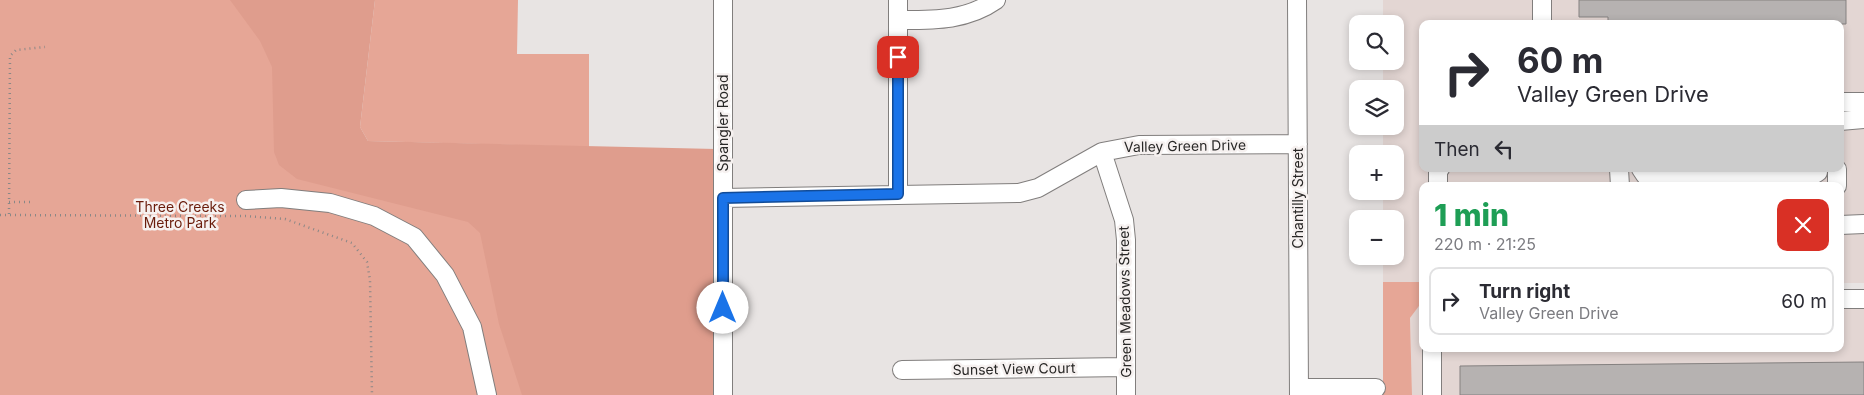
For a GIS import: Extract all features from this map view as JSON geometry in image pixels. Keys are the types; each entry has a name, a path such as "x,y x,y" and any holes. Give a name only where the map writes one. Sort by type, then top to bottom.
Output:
{"street":[{"name":"Spangler Road","path":"723,0 723,395"},
{"path":"898,0 898,194"},
{"path":"898,20 960,17 984,9 996,0"},
{"name":"Chantilly Street","path":"1298,0 1299,392"},
{"path":"1542,0 1542,20"},
{"path":"1844,102 1864,102"},
{"path":"1844,121 1864,119"},
{"name":"Valley Green Drive","path":"723,198 1019,193 1038,188 1102,152 1140,145 1298,144"},
{"name":"Green Meadows Street","path":"1102,152 1124,220 1126,395"},
{"path":"1643,172 1645,175 1814,174 1816,172"},
{"path":"246,200 281,198 330,204 374,216 414,237 445,275 472,327 487,395"},
{"path":"1844,225 1864,224"},
{"path":"1844,299 1864,299"},
{"path":"1432,352 1432,395"},
{"name":"Sunset View Court","path":"902,370 1126,367"},
{"path":"1299,392 1376,388"}],"path":[{"path":"9,214 10,56 16,50 45,47"},
{"path":"9,202 30,202"},
{"path":"0,214 246,216 285,219 352,243 367,262 370,280 372,395"}],"shaded area":[{"path":"230,0 375,0 360,127 368,141 716,149 716,395 522,395 499,324 480,233 468,222 297,179 279,165 274,152 272,67 260,41"},
{"path":"1383,0 1864,0 1864,283 1844,283 1844,182 1419,182 1419,282 1383,282 1383,265 1404,265 1404,210 1383,210 1383,200 1404,200 1404,145 1383,145 1383,135 1404,135 1404,80 1383,80 1383,70 1404,70 1404,15 1383,15"},
{"path":"1844,292 1864,292 1864,395 1412,395 1410,318 1419,306 1419,352 1844,352"}],"green space":[{"name":"Three Creeks Metro Park","path":"0,0 343,0 347,149 688,171 692,395 0,395"},
{"path":"375,0 518,0 517,54 589,54 589,147 368,141 360,127"},
{"path":"1383,282 1419,282 1419,306 1410,318 1412,395 1383,395"}],"building":[{"path":"1579,0 1846,0 1846,24 1844,24 1844,20 1608,20 1608,17 1579,17"},
{"path":"1864,362 1864,395 1460,395 1460,366"}],"route":[{"path":"723,308 723,198 898,194 898,57"}]}
